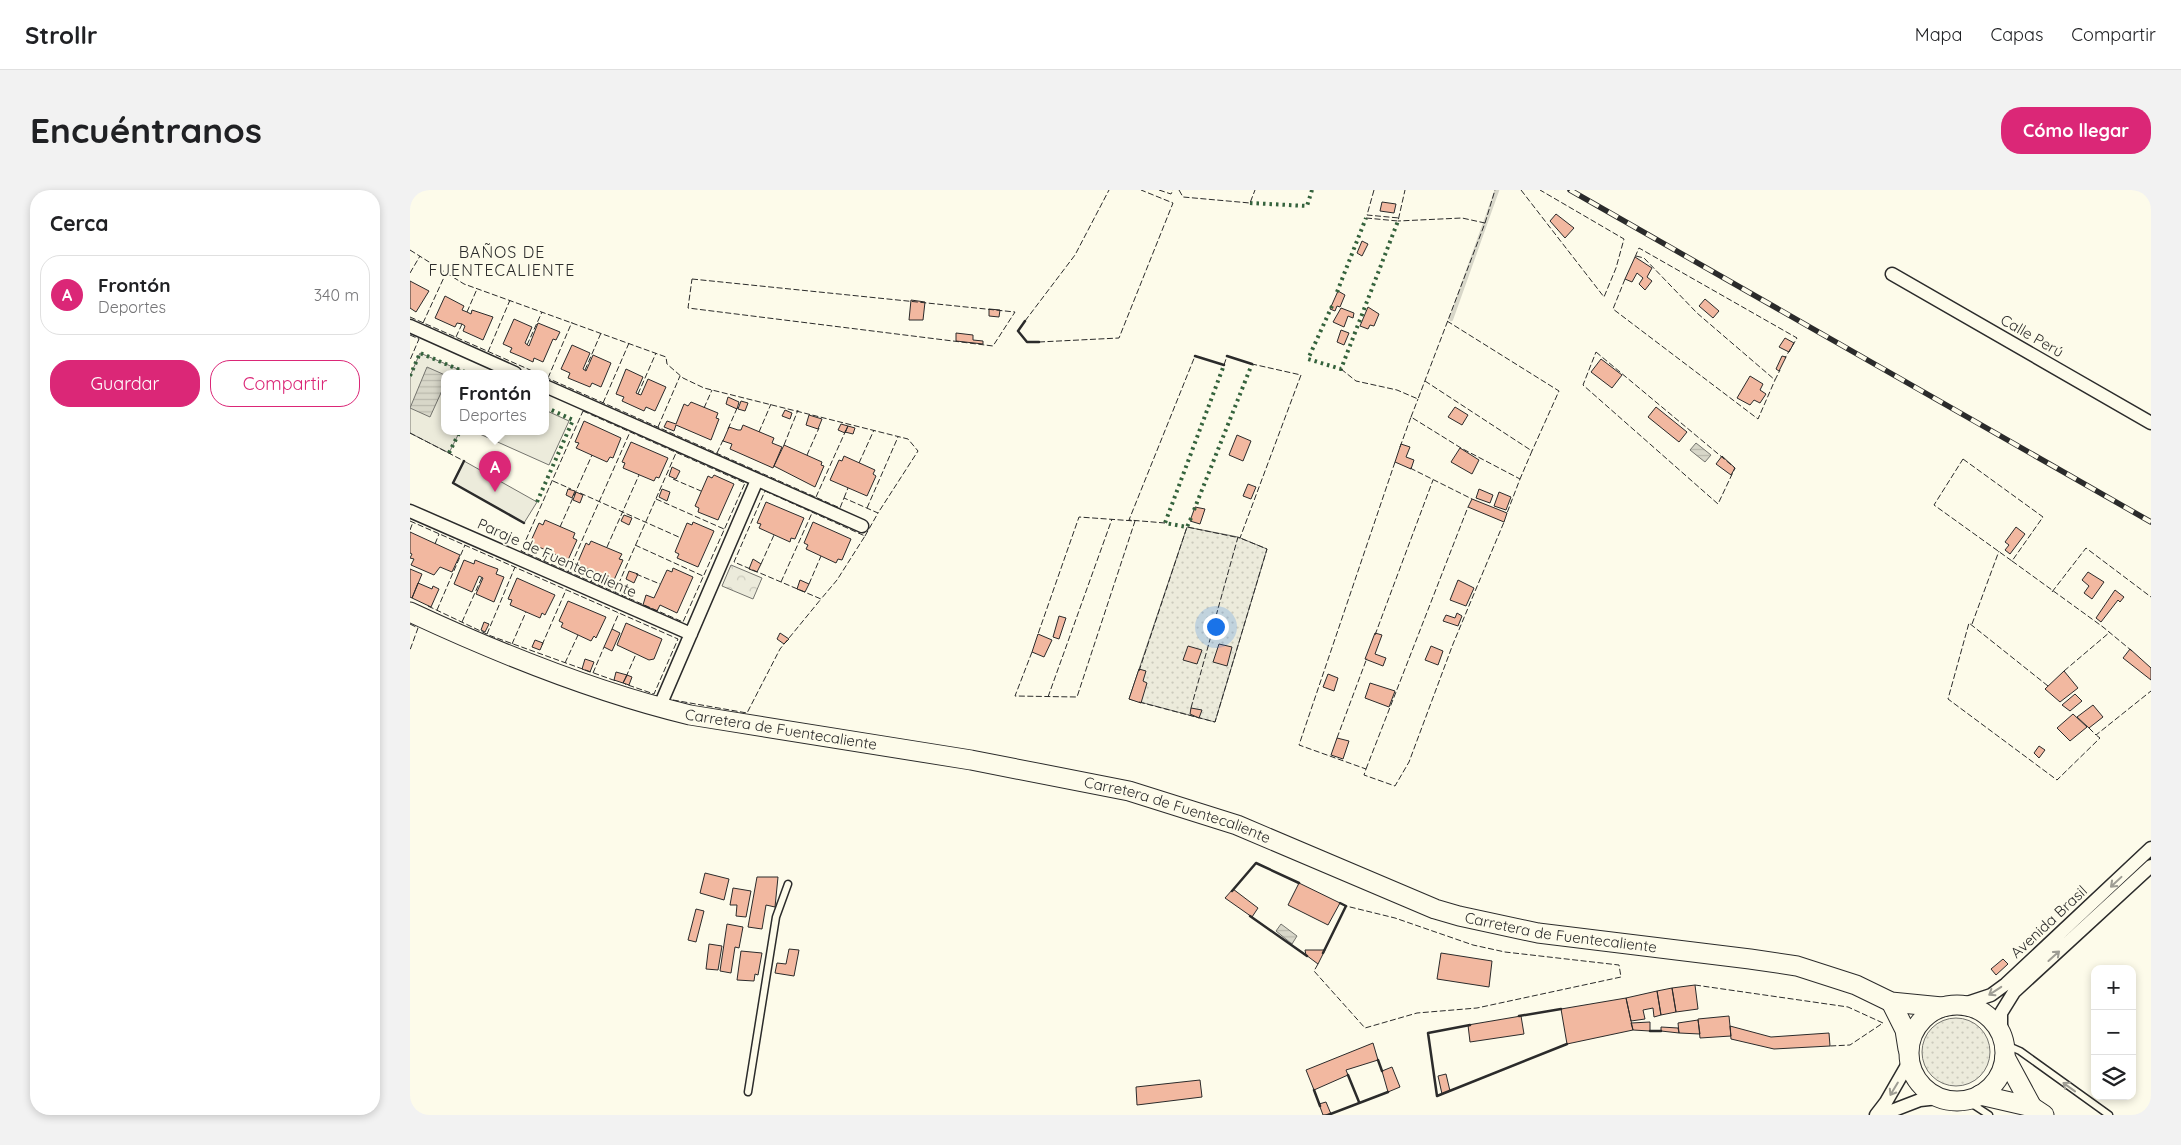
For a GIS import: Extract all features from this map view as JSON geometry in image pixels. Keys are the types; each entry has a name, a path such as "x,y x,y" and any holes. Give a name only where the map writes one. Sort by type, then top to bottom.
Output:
{"main road":[{"name":"Carretera de Fuentecaliente","path":"410,612 484,646 596,688 659,708 798,734 971,760 1129,791 1237,826 1435,909 1497,926 1538,933 1750,958 1797,966 1856,985 1891,1002 1951,1006"},
{"path":"1891,1002 1905,1030 1908,1056 1914,1077 1924,1089 1938,1098 1957,1102 1973,1098 1997,1079 2003,1045"},
{"path":"1908,1056 1911,1035 1918,1023 1929,1013 1951,1006 1974,1008 1985,1014 2038,1111"},
{"path":"1973,1098 2038,1111"}],"street":[{"name":"Calle Perú","path":"1894,276 2151,423"},
{"path":"410,326 508,370"},
{"path":"549,388 862,526"},
{"path":"659,708 758,480"},
{"name":"Paraje de Fuentecaliente","path":"410,511 691,634"},
{"name":"Avenida Brasil","path":"1951,1006 1991,995 2006,984 2151,848"},
{"name":"Avenida Brasil","path":"2003,1045 2001,1013 2014,992 2151,866"},
{"path":"1876,1115 1890,1096 1908,1056"},
{"path":"1881,1115 1920,1100 1938,1098"}],"lane":[{"path":"748,1092 776,917 788,884"},
{"path":"2003,1045 2020,1051 2109,1115"},
{"path":"1973,1098 1989,1115"}],"green space":[{"path":"420,353 460,370 441,370 441,435 458,435 449,453 410,433 410,376"},
{"path":"549,412 569,421 549,465 482,435 549,435"},
{"path":"464,461 537,502 524,523 453,483"},
{"path":"1187,527 1238,537 1267,549 1215,722 1129,699"},
{"path":"731,565 762,578 753,599 722,586"},
{"path":"1956,1018 1969,1021 1980,1028 1987,1039 1990,1052 1987,1065 1980,1076 1969,1083 1956,1086 1943,1083 1932,1076 1925,1065 1922,1052 1925,1039 1932,1028 1943,1021"}],"shaded area":[{"path":"427,367 441,373 441,393 430,417 410,408"},
{"path":"1696,443 1711,455 1705,462 1690,450"},
{"path":"1281,924 1297,936 1292,944 1276,931"}],"building":[{"path":"1382,202 1396,204 1394,213 1380,211"},
{"path":"1556,214 1574,228 1565,238 1550,221"},
{"path":"1362,241 1368,244 1362,256 1357,253"},
{"path":"1635,257 1652,268 1647,277 1652,281 1645,290 1639,284 1643,278 1637,273 1632,282 1625,279"},
{"path":"410,281 429,291 416,312 410,308"},
{"path":"1338,291 1345,295 1340,307 1337,306 1335,311 1330,309"},
{"path":"445,296 464,306 462,310 471,314 472,310 493,317 483,340 463,331 465,326 462,324 457,323 455,327 435,318"},
{"path":"1705,299 1719,311 1713,318 1699,306"},
{"path":"911,300 925,302 923,320 909,320"},
{"path":"1368,307 1379,314 1374,326 1370,325 1368,329 1360,326"},
{"path":"1341,308 1354,313 1353,318 1348,316 1344,327 1333,322"},
{"path":"989,309 1000,310 999,317 989,316"},
{"path":"514,319 532,327 525,343 529,346 538,323 560,332 556,340 553,339 543,362 534,358 533,362 510,352 512,348 503,344"},
{"path":"1341,330 1349,333 1344,345 1337,342"},
{"path":"956,333 973,335 973,340 983,341 983,344 956,341"},
{"path":"1785,338 1794,343 1789,352 1779,347"},
{"path":"572,345 590,353 583,369 586,371 593,355 611,363 601,387 592,383 590,387 568,378 570,373 561,369"},
{"path":"1782,356 1786,357 1779,371 1776,369"},
{"path":"1601,359 1622,375 1612,388 1591,372"},
{"path":"626,369 643,377 636,393 638,394 641,395 648,379 666,387 655,411 646,407 644,411 622,401 624,397 616,394"},
{"path":"1750,376 1763,384 1760,390 1766,394 1760,403 1754,400 1750,405 1737,398"},
{"path":"728,397 739,402 737,409 726,404"},
{"path":"741,401 748,403 745,411 738,409"},
{"path":"691,402 718,413 716,418 719,419 711,440 676,425 674,431 664,427 667,421 676,424 684,404 688,406"},
{"path":"1455,407 1468,415 1462,425 1448,417"},
{"path":"1656,407 1687,432 1679,442 1648,417"},
{"path":"785,410 792,413 790,419 782,416"},
{"path":"809,415 822,419 818,429 806,425"},
{"path":"584,421 621,438 613,458 610,457 607,462 576,448 579,443 575,442"},
{"path":"841,424 848,426 845,433 838,430"},
{"path":"743,425 774,438 772,443 782,447 773,468 730,449 732,444 723,441 729,427 741,430"},
{"path":"848,426 855,428 853,434 845,432"},
{"path":"1237,435 1251,441 1243,461 1229,455"},
{"path":"631,442 668,458 659,478 656,477 654,481 623,468 625,463 622,462"},
{"path":"1401,444 1410,447 1406,457 1414,460 1411,469 1395,462"},
{"path":"784,445 822,462 821,465 824,466 815,487 774,466"},
{"path":"1460,448 1479,460 1472,474 1451,462"},
{"path":"844,456 875,470 873,474 876,476 867,496 830,480 839,460 842,461"},
{"path":"1722,456 1735,468 1731,475 1716,464"},
{"path":"672,467 680,471 676,479 669,476"},
{"path":"714,475 734,484 718,520 698,512 699,508 695,506 708,476 712,478"},
{"path":"1248,484 1256,487 1251,499 1243,496"},
{"path":"568,489 575,491 572,498 566,495"},
{"path":"662,489 670,492 667,501 659,497"},
{"path":"1479,489 1493,495 1490,503 1476,498"},
{"path":"576,492 583,495 580,503 573,500"},
{"path":"1499,492 1511,497 1506,510 1494,506"},
{"path":"1472,499 1507,513 1504,522 1468,507"},
{"path":"766,502 804,518 795,539 791,538 790,542 759,528 761,524 757,523"},
{"path":"1195,507 1205,509 1200,524 1190,521"},
{"path":"624,515 632,518 629,525 621,521"},
{"path":"545,520 575,533 573,538 577,540 568,560 530,543 539,523 543,525"},
{"path":"693,522 714,531 698,567 677,558 679,554 675,552 687,523 692,525"},
{"path":"813,522 851,539 842,560 838,559 836,563 806,549 808,545 804,543"},
{"path":"2016,527 2025,534 2010,554 2005,550 2009,545 2005,542"},
{"path":"410,532 460,555 452,572 440,567 434,575 411,565 414,559 410,558 412,554 410,553"},
{"path":"591,541 622,554 619,559 623,560 614,580 577,564 586,543 589,545"},
{"path":"753,559 761,564 757,572 749,569"},
{"path":"464,560 474,564 475,560 498,569 496,574 504,577 494,602 476,594 483,578 479,576 472,592 454,584"},
{"path":"673,568 693,577 677,613 660,605 657,611 643,605 646,595 654,598 667,570 672,572"},
{"path":"410,569 422,574 412,598 410,597"},
{"path":"629,571 638,574 634,583 626,579"},
{"path":"2088,572 2104,582 2092,599 2084,593 2089,586 2082,580"},
{"path":"517,578 555,595 545,615 542,613 540,618 510,605 512,600 508,599"},
{"path":"800,580 809,584 805,592 797,589"},
{"path":"1458,580 1474,588 1466,606 1450,600"},
{"path":"418,583 432,589 433,586 439,589 431,607 412,598"},
{"path":"2115,590 2124,597 2120,602 2118,600 2101,622 2096,618"},
{"path":"568,601 606,617 596,638 594,636 591,641 561,627 563,623 559,621"},
{"path":"1457,613 1462,616 1458,626 1443,621 1446,615 1455,618"},
{"path":"1059,616 1066,618 1059,639 1053,637"},
{"path":"1216,616 1224,618 1220,628 1214,625"},
{"path":"484,622 489,624 485,632 481,630"},
{"path":"626,623 662,639 654,659 649,660 617,645"},
{"path":"612,629 620,633 612,651 604,647"},
{"path":"780,633 789,639 784,644 777,639"},
{"path":"1375,633 1382,635 1375,654 1386,658 1383,666 1365,659"},
{"path":"1038,634 1052,640 1044,657 1032,652"},
{"path":"535,640 543,643 540,650 532,647"},
{"path":"1219,644 1232,647 1227,666 1213,662"},
{"path":"1188,646 1202,650 1197,664 1183,660"},
{"path":"1431,646 1443,651 1438,665 1425,660"},
{"path":"2130,649 2151,668 2151,680 2123,658"},
{"path":"585,659 594,662 590,672 582,669"},
{"path":"1139,669 1146,671 1143,681 1147,683 1141,703 1129,699"},
{"path":"2064,671 2078,688 2060,702 2045,689"},
{"path":"616,672 627,675 623,683 614,680"},
{"path":"1328,674 1338,678 1334,691 1323,687"},
{"path":"627,675 632,677 629,685 623,683"},
{"path":"1370,683 1395,691 1389,707 1365,698"},
{"path":"2075,694 2082,701 2070,711 2062,705"},
{"path":"2093,705 2103,717 2089,728 2077,717"},
{"path":"1191,708 1202,710 1199,718 1190,714"},
{"path":"2073,714 2087,727 2070,741 2057,728"},
{"path":"1337,738 1349,741 1343,759 1331,755"},
{"path":"2039,746 2045,750 2039,758 2034,753"},
{"path":"705,873 729,879 724,900 700,893"},
{"path":"757,877 778,877 775,907 766,905 762,929 748,927"},
{"path":"1299,883 1340,903 1328,925 1288,905"},
{"path":"733,888 751,891 746,917 736,916 737,905 730,905"},
{"path":"1233,889 1258,908 1252,917 1225,898"},
{"path":"696,909 704,911 696,942 688,940"},
{"path":"727,924 743,927 739,948 735,947 731,973 720,971"},
{"path":"709,944 722,946 718,970 706,969"},
{"path":"789,949 799,950 794,976 775,973 777,963 786,964"},
{"path":"1305,950 1325,950 1318,964 1306,955"},
{"path":"741,951 762,953 758,975 755,974 754,981 737,980"},
{"path":"1441,953 1492,961 1489,987 1437,979"},
{"path":"2003,959 2008,964 1996,975 1991,969"},
{"path":"1695,985 1698,1009 1676,1012 1672,988"},
{"path":"1672,988 1676,1012 1661,1015 1657,991"},
{"path":"1657,991 1661,1015 1654,1017 1653,1008 1643,1010 1645,1019 1631,1021 1626,998"},
{"path":"1626,998 1633,1030 1567,1044 1561,1009"},
{"path":"1521,1016 1524,1034 1470,1042 1468,1025"},
{"path":"1729,1016 1731,1036 1700,1038 1698,1019"},
{"path":"1698,1020 1700,1034 1679,1033 1678,1023"},
{"path":"1650,1022 1650,1031 1633,1030 1631,1023"},
{"path":"1730,1026 1771,1037 1829,1033 1830,1046 1774,1049 1731,1039"},
{"path":"1661,1027 1678,1028 1679,1033 1661,1031"},
{"path":"1373,1043 1378,1060 1346,1070 1348,1075 1314,1090 1306,1070"},
{"path":"1392,1067 1400,1087 1388,1092 1382,1071"},
{"path":"1446,1074 1450,1091 1442,1094 1438,1076"},
{"path":"1200,1080 1202,1097 1137,1105 1136,1087"},
{"path":"1326,1102 1331,1114 1323,1115 1319,1104"}],"waterway":[{"path":"1451,319 1497,190"}],"railway":[{"path":"1570,190 2151,522"}],"hedge":[{"path":"1250,203 1307,206 1312,190"},
{"path":"1337,292 1366,218"},
{"path":"1332,306 1308,359 1341,369 1398,221"},
{"path":"410,376 420,353 460,370"},
{"path":"1194,510 1252,364"},
{"path":"1191,518 1187,527 1165,523 1224,365"},
{"path":"537,502 573,420 549,409"},
{"path":"449,453 458,435"}],"fence":[{"path":"1025,321 1075,255 1109,190"},
{"path":"1039,342 1119,338 1173,203 1141,190"},
{"path":"1159,190 1171,194 1173,190"},
{"path":"1179,190 1183,197 1250,203 1255,190"},
{"path":"1374,190 1367,215 1399,218"},
{"path":"1366,218 1398,221 1405,190"},
{"path":"1485,223 1495,190"},
{"path":"1521,190 1604,297 1616,268 1624,239 1540,190"},
{"path":"1341,369 1356,381 1397,390 1418,399 1485,223 1462,218 1398,221"},
{"path":"1635,257 1639,248 1797,338 1785,358"},
{"path":"410,250 464,284 666,357 667,364 683,378 704,388 908,439 918,451 878,513 844,498 840,508 549,379"},
{"path":"410,273 420,256"},
{"path":"1636,256 1644,258 1697,313 1775,380 1780,370"},
{"path":"423,323 446,273"},
{"path":"692,279 1015,312 993,346 688,308 692,279"},
{"path":"1625,279 1613,309 1758,419 1775,380"},
{"path":"467,312 477,289"},
{"path":"488,352 510,300"},
{"path":"527,345 542,312"},
{"path":"410,317 530,370"},
{"path":"1447,321 1559,391 1532,451"},
{"path":"549,376 572,322"},
{"path":"456,337 462,324"},
{"path":"585,370 601,333"},
{"path":"410,335 419,339 410,360"},
{"path":"603,403 629,343"},
{"path":"1596,352 1735,468 1718,504 1583,385 1596,352"},
{"path":"638,394 656,353"},
{"path":"1165,523 1129,520 1195,356"},
{"path":"1224,365 1227,356"},
{"path":"1139,671 1187,527 1240,538 1301,375 1252,364"},
{"path":"658,427 680,376"},
{"path":"1425,381 1532,451 1520,479"},
{"path":"704,408 712,390"},
{"path":"1411,417 1418,399"},
{"path":"759,432 771,404"},
{"path":"728,429 738,406"},
{"path":"784,445 798,410"},
{"path":"583,411 745,483 683,622 521,551 583,411"},
{"path":"1400,447 1411,417 1461,448 1520,479 1507,513"},
{"path":"807,455 819,428"},
{"path":"816,497 846,430"},
{"path":"859,463 874,430"},
{"path":"568,572 630,432"},
{"path":"410,433 464,461"},
{"path":"867,508 898,437"},
{"path":"717,453 724,438"},
{"path":"615,592 676,453"},
{"path":"560,527 592,455"},
{"path":"1963,459 2043,517 2012,561 1934,505 1963,459"},
{"path":"1395,462 1299,745 1366,769 1364,775 1395,786 1409,762 1453,644 1504,522"},
{"path":"1410,468 1472,499"},
{"path":"607,547 639,475"},
{"path":"673,479 701,491"},
{"path":"1375,635 1433,480"},
{"path":"553,481 571,489"},
{"path":"844,498 848,488"},
{"path":"765,491 865,536 837,580 821,599 734,562 765,491"},
{"path":"580,493 681,538"},
{"path":"656,499 724,529"},
{"path":"1366,769 1468,507"},
{"path":"781,582 812,513"},
{"path":"865,536 878,513"},
{"path":"1032,652 1015,696 1077,697 1135,521 1079,517 1038,634"},
{"path":"1048,697 1112,519"},
{"path":"410,521 678,639 654,694 625,684"},
{"path":"410,530 413,522"},
{"path":"435,544 439,534"},
{"path":"761,564 774,535"},
{"path":"1216,616 1238,537"},
{"path":"1139,702 1215,722 1267,549 1240,538"},
{"path":"437,610 465,545"},
{"path":"635,545 703,576"},
{"path":"2052,592 2086,548 2151,597"},
{"path":"544,561 549,551"},
{"path":"1972,624 1999,551"},
{"path":"809,584 821,556"},
{"path":"2012,561 2103,627 2132,651"},
{"path":"487,634 515,567"},
{"path":"591,582 596,572"},
{"path":"636,574 660,584"},
{"path":"462,622 482,577"},
{"path":"542,645 566,590"},
{"path":"673,700 747,713 780,649 821,599"},
{"path":"428,606 491,636 616,681"},
{"path":"512,644 526,612"},
{"path":"612,629 619,613"},
{"path":"2048,686 1969,623 1948,699 2057,780 2100,738 2096,735"},
{"path":"410,624 418,628 410,650"},
{"path":"1191,708 1214,625"},
{"path":"2064,671 2110,632"},
{"path":"565,663 578,635"},
{"path":"593,673 604,647"},
{"path":"626,677 636,654"},
{"path":"1337,738 1367,658"},
{"path":"2089,728 2096,735 2151,691"},
{"path":"1318,964 1314,971 1365,1028 1417,1013 1477,1008 1621,977 1619,965 1505,952 1473,945 1395,918 1346,906"},
{"path":"1695,985 1848,1007 1883,1023 1850,1045 1830,1046"}],"wall":[{"path":"1025,321 1018,331 1027,342 1039,342"},
{"path":"1195,356 1224,365"},
{"path":"1227,356 1252,364"},
{"path":"464,461 453,483 524,523"},
{"path":"1232,891 1256,863 1299,883"},
{"path":"1323,953 1346,906 1340,903"},
{"path":"1250,916 1307,956"},
{"path":"1519,1016 1561,1009"},
{"path":"1470,1025 1428,1033 1437,1096 1567,1044"},
{"path":"1650,1031 1661,1031"},
{"path":"1378,1060 1382,1071"},
{"path":"1348,1075 1359,1102"},
{"path":"1314,1090 1320,1106"},
{"path":"1328,1115 1388,1092"}],"place":[{"name":"Frontón","path":"495,492"}],"district":[{"name":"BAÑOS DE FUENTECALIENTE","path":"502,261"}]}
